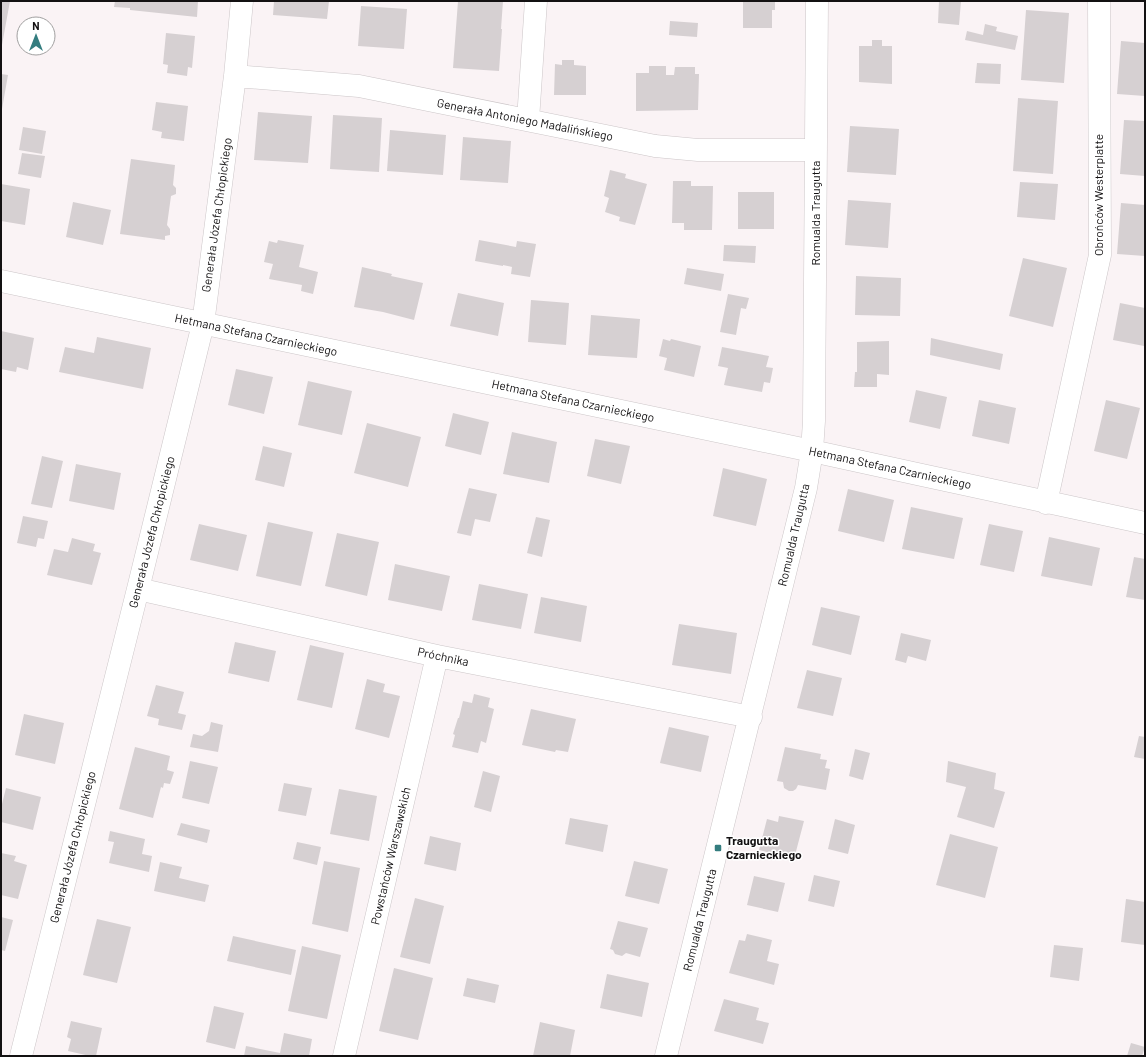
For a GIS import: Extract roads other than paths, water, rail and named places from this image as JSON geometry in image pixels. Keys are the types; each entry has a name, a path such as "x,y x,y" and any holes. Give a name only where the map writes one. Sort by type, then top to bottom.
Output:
{"street":[{"name":"Generała Józefa Chłopickiego","path":"21,1056 203,324 236,76 242,1"},
{"path":"528,120 536,1"},
{"name":"Romualda Traugutta","path":"666,1056 806,488 812,451 814,421 817,1"},
{"name":"Obrońców Westerplatte","path":"1046,503 1100,255 1099,1"},
{"name":"Generała Antoniego Madalińskiego","path":"236,76 359,86 654,146 698,150 816,150"},
{"name":"Hetmana Stefana Czarnieckiego","path":"1,281 812,451 1046,503 1145,523"},
{"name":"Próchnika","path":"138,590 437,656 750,717"},
{"name":"Powstańców Warszawskich","path":"344,1056 437,656"}],"place":[{"name":"Traugutta Czarnieckiego","path":"718,848"}]}
